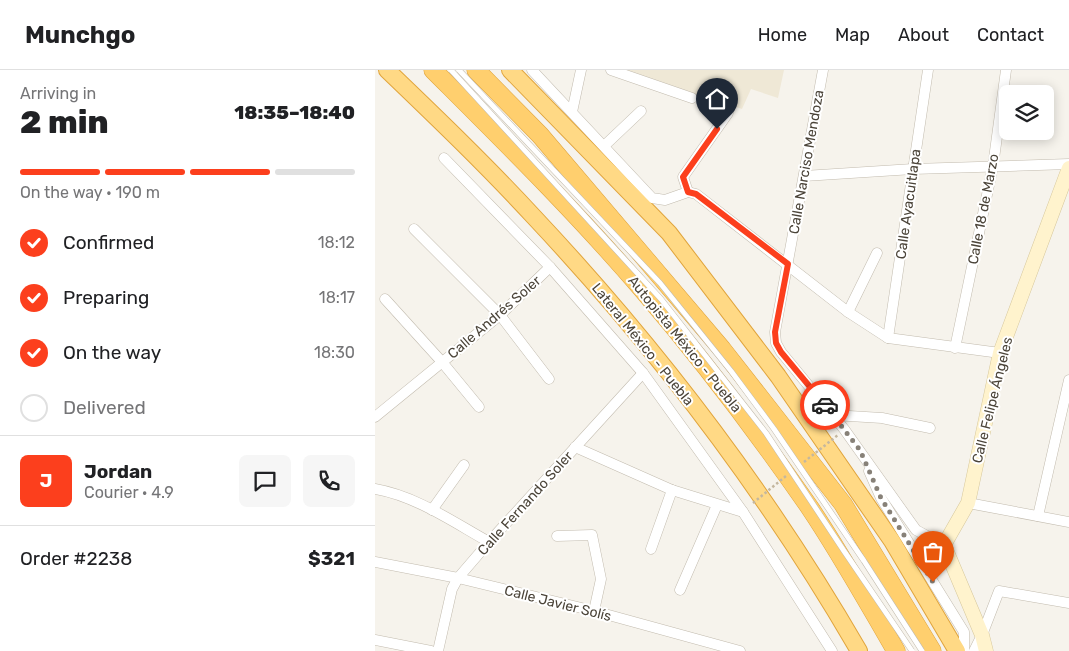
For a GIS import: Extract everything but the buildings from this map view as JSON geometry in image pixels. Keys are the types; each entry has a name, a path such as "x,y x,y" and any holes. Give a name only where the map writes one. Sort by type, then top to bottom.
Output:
{"highway":[{"name":"Lateral México - Puebla","path":"387,70 534,216 644,343 737,463 793,544 859,651"},
{"name":"Autopista México - Puebla","path":"433,70 580,220 642,289 693,351 762,441 810,508 896,651"},
{"name":"Autopista México - Puebla","path":"476,70 540,135 722,349 843,504 933,651"},
{"path":"510,70 669,233 778,376 892,541 957,651"}],"main road":[{"name":"Calle Felipe Ángeles","path":"944,545 968,503 1001,354 1069,168"},
{"path":"944,545 982,636 986,651"}],"street":[{"path":"532,70 653,198 665,200 688,192 696,194 848,312 888,338 1001,354"},
{"path":"572,112 581,70"},
{"path":"611,70 692,98"},
{"name":"Calle Narciso Mendoza","path":"776,343 775,332 823,70"},
{"name":"Calle Ayacuitlapa","path":"888,338 927,70"},
{"name":"Calle 18 de Marzo","path":"955,348 993,166 1006,70"},
{"path":"604,146 641,111"},
{"path":"688,192 683,177 728,113"},
{"path":"444,158 550,267"},
{"path":"804,176 913,169 1069,164"},
{"path":"414,229 500,315 549,380"},
{"path":"848,312 877,253"},
{"name":"Calle Andrés Soler","path":"375,417 500,315 550,267 643,373 743,512 832,651"},
{"path":"385,299 442,362 479,407"},
{"path":"760,352 769,349 776,343 781,352 860,450 916,530 944,545"},
{"name":"Calle Fernando Soler","path":"438,651 452,589 458,578 643,373"},
{"path":"1038,516 1069,380"},
{"path":"833,415 882,418 930,428"},
{"path":"575,447 672,490 743,512"},
{"path":"860,450 881,498 964,632 964,651"},
{"path":"432,510 464,465"},
{"path":"375,489 393,492 432,510 489,542"},
{"path":"651,549 672,490"},
{"path":"968,503 1069,522"},
{"path":"680,590 717,505"},
{"path":"557,536 592,535 601,579 594,610"},
{"name":"Calle Javier Solís","path":"375,562 458,578 594,610 718,648 739,651"},
{"path":"974,651 982,636 999,590 1069,603"},
{"path":"375,640 431,651"}],"lane":[{"path":"451,70 667,306 767,433 912,651"},
{"path":"459,70 660,284 731,371 774,429 864,561 921,651"}],"shaded area":[{"path":"622,70 784,70 778,98 751,89 742,109"}],"way so far":[{"path":"825,405 860,450 881,498 933,582"}],"route":[{"path":"717,129 683,177 688,192 696,194 788,264 775,332 776,343 781,352 825,405"}]}
